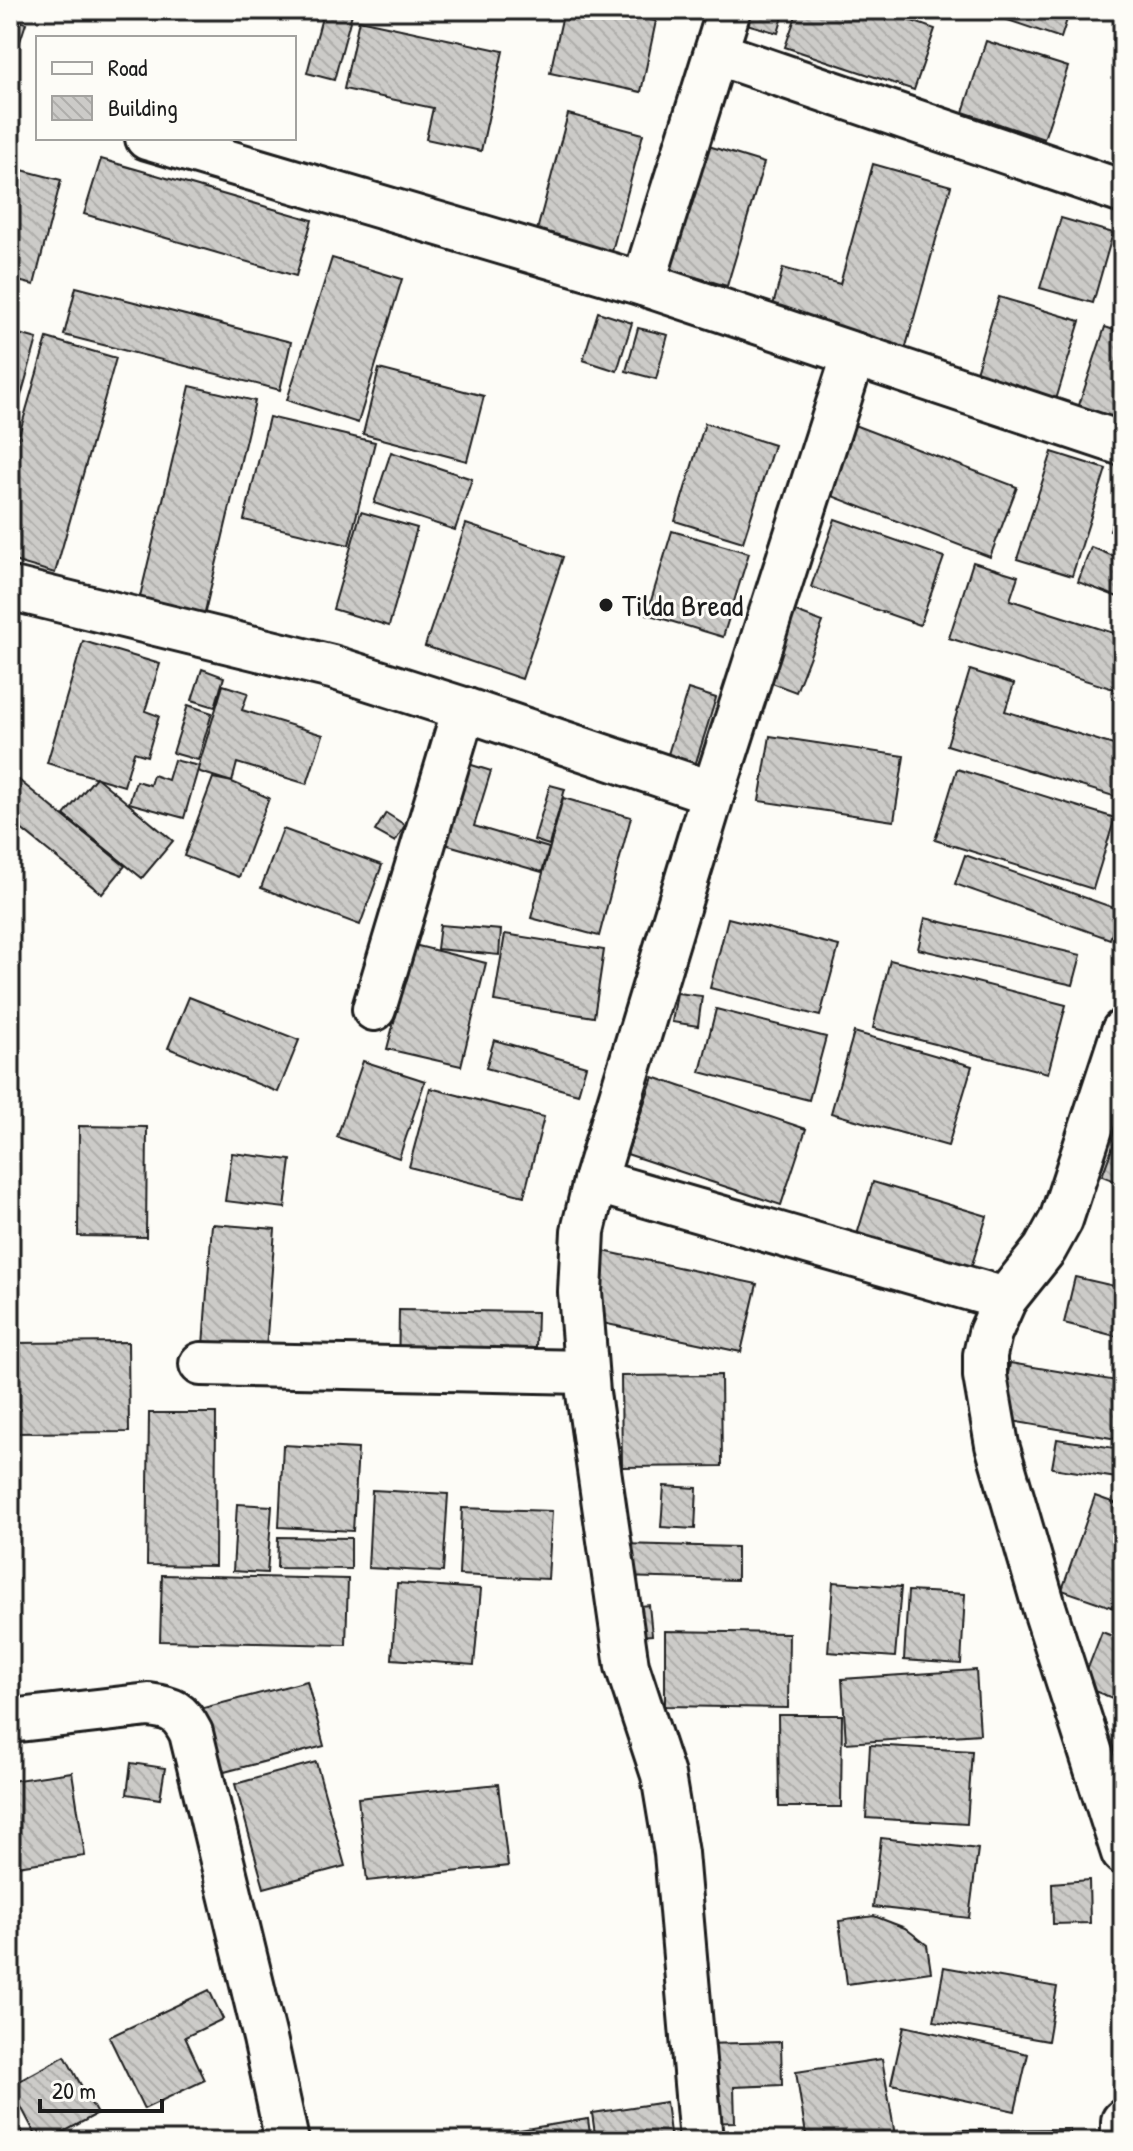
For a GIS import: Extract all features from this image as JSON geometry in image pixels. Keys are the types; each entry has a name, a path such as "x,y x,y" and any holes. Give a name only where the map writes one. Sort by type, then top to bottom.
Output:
{"street":[{"path":"643,284 729,10"},
{"path":"716,53 1123,192"},
{"path":"154,140 643,284 1123,444"},
{"path":"701,2141 676,1853 663,1775 627,1666 586,1372 580,1292 583,1231 595,1181 713,793 854,354"},
{"path":"17,590 332,667 713,793"},
{"path":"374,1009 464,709"},
{"path":"1123,1031 1061,1220 1045,1249 1005,1299 990,1333 985,1355 985,1376 997,1445 1045,1610 1123,1853"},
{"path":"595,1181 1005,1299"},
{"path":"201,1364 586,1372"},
{"path":"10,1721 149,1705 167,1707 179,1714 187,1725 265,2038 287,2141"},
{"path":"1123,2121 1123,2141"}],"building":[{"path":"324,10 353,10 334,80 307,73"},
{"path":"564,10 606,10 656,21 641,92 550,73"},
{"path":"747,10 785,10 778,33 743,23"},
{"path":"798,10 880,10 935,29 914,90 785,47"},
{"path":"978,10 1070,10 1061,38"},
{"path":"10,18 26,23 10,72"},
{"path":"359,20 503,51 481,151 426,139 433,108 344,89"},
{"path":"986,41 1068,67 1044,139 963,112"},
{"path":"568,114 643,134 610,259 535,238"},
{"path":"702,144 764,163 727,286 664,268"},
{"path":"101,159 312,220 296,276 84,214"},
{"path":"873,164 951,186 905,350 771,313 783,268 840,284"},
{"path":"10,167 61,180 34,285 10,279"},
{"path":"1061,218 1113,233 1093,303 1040,288"},
{"path":"332,258 402,279 358,423 287,400"},
{"path":"76,287 291,342 280,390 64,335"},
{"path":"999,297 1080,321 1055,403 974,379"},
{"path":"598,312 632,323 617,371 583,360"},
{"path":"1105,327 1123,333 1123,430 1076,414"},
{"path":"638,328 668,335 656,379 626,371"},
{"path":"12,332 37,339 10,435 10,339"},
{"path":"47,338 116,358 55,573 10,560 10,466"},
{"path":"379,369 484,396 467,461 363,434"},
{"path":"190,386 255,401 203,620 138,605"},
{"path":"269,417 375,442 349,545 244,520"},
{"path":"705,423 774,445 743,542 675,521"},
{"path":"854,425 1017,487 990,557 827,494"},
{"path":"391,452 472,479 455,530 374,503"},
{"path":"1052,452 1106,469 1072,576 1017,559"},
{"path":"1123,494 1123,535 1110,530"},
{"path":"361,512 417,528 389,626 333,609"},
{"path":"835,519 944,557 920,625 811,587"},
{"path":"466,524 563,557 522,679 425,646"},
{"path":"672,531 749,553 723,637 647,614"},
{"path":"1091,547 1123,560 1123,599 1078,582"},
{"path":"973,562 1018,576 1010,600 1123,636 1123,692 949,638"},
{"path":"788,609 823,622 796,692 761,679"},
{"path":"83,641 160,664 145,711 159,716 147,756 134,752 124,786 47,763"},
{"path":"10,654 18,656 10,685"},
{"path":"202,669 224,677 215,707 192,700"},
{"path":"970,670 1014,684 1005,711 1123,748 1123,799 947,745"},
{"path":"223,685 248,693 242,710 323,735 307,784 237,763 232,782 197,771"},
{"path":"688,689 716,698 693,772 665,764"},
{"path":"188,705 212,713 198,760 173,753"},
{"path":"770,736 904,756 894,821 759,801"},
{"path":"174,760 199,766 184,818 129,803 136,781 150,785 153,775 168,780"},
{"path":"462,762 491,771 474,826 549,848 542,872 438,842"},
{"path":"957,769 1115,818 1093,889 935,840"},
{"path":"10,773 125,866 102,894 10,820"},
{"path":"96,777 173,841 142,878 64,815"},
{"path":"213,778 232,782 269,798 239,877 184,856"},
{"path":"550,785 565,789 549,845 534,840"},
{"path":"563,798 631,817 599,936 531,918"},
{"path":"386,813 405,825 395,842 375,831"},
{"path":"283,829 382,865 360,925 261,888"},
{"path":"965,855 1120,910 1110,939 955,884"},
{"path":"728,918 839,946 820,1016 710,988"},
{"path":"925,918 1081,955 1073,985 918,949"},
{"path":"440,925 501,930 499,955 437,949"},
{"path":"505,934 604,950 594,1017 494,1001"},
{"path":"414,945 486,963 461,1066 387,1049"},
{"path":"890,960 1066,1005 1048,1073 873,1028"},
{"path":"677,993 702,996 698,1026 672,1022"},
{"path":"189,997 299,1040 278,1092 168,1048"},
{"path":"716,1009 826,1037 809,1100 700,1072"},
{"path":"854,1032 972,1066 948,1146 831,1113"},
{"path":"494,1040 586,1066 578,1094 486,1068"},
{"path":"363,1061 425,1081 399,1158 337,1137"},
{"path":"653,1077 806,1129 781,1205 627,1154"},
{"path":"430,1088 544,1117 524,1196 409,1167"},
{"path":"79,1126 147,1127 146,1237 78,1236"},
{"path":"1120,1127 1123,1128 1123,1184 1102,1176"},
{"path":"232,1153 291,1160 285,1208 225,1201"},
{"path":"873,1182 987,1216 970,1271 856,1238"},
{"path":"212,1224 275,1229 265,1363 202,1359"},
{"path":"603,1251 757,1284 741,1352 588,1320"},
{"path":"1075,1277 1123,1288 1123,1338 1064,1323"},
{"path":"399,1310 537,1312 535,1383 398,1381"},
{"path":"128,1342 129,1432 10,1433 10,1343"},
{"path":"1010,1363 1123,1382 1123,1440 1000,1419"},
{"path":"721,1375 722,1466 622,1467 621,1376"},
{"path":"149,1413 216,1413 215,1566 147,1565"},
{"path":"1057,1439 1121,1449 1117,1478 1052,1468"},
{"path":"283,1445 358,1449 353,1531 279,1527"},
{"path":"664,1486 697,1488 695,1529 661,1527"},
{"path":"372,1490 448,1494 443,1572 368,1568"},
{"path":"1095,1496 1123,1506 1123,1611 1062,1590"},
{"path":"237,1504 272,1506 267,1573 233,1571"},
{"path":"462,1508 552,1511 548,1579 459,1575"},
{"path":"278,1537 351,1538 351,1569 277,1568"},
{"path":"621,1544 737,1547 737,1580 620,1577"},
{"path":"162,1575 348,1579 346,1645 160,1641"},
{"path":"833,1582 901,1587 895,1657 828,1652"},
{"path":"397,1583 481,1589 474,1665 392,1659"},
{"path":"908,1591 965,1594 961,1664 904,1660"},
{"path":"649,1605 652,1635 626,1637 622,1608"},
{"path":"665,1631 789,1633 788,1708 665,1706"},
{"path":"1102,1632 1123,1640 1123,1702 1081,1686"},
{"path":"976,1670 980,1734 846,1743 842,1679"},
{"path":"307,1681 324,1746 209,1776 192,1711"},
{"path":"778,1715 842,1715 841,1807 779,1807"},
{"path":"870,1745 972,1751 967,1824 866,1818"},
{"path":"316,1762 345,1866 264,1888 235,1784"},
{"path":"131,1763 165,1768 160,1799 127,1794"},
{"path":"72,1772 85,1856 10,1867 10,1781"},
{"path":"498,1784 508,1866 367,1881 358,1798"},
{"path":"881,1838 978,1849 969,1918 873,1907"},
{"path":"1089,1880 1090,1923 1053,1924 1052,1883"},
{"path":"874,1916 905,1928 927,1945 931,1972 847,1984 839,1921"},
{"path":"944,1967 1057,1987 1048,2041 934,2021"},
{"path":"209,1990 223,2019 185,2037 205,2080 144,2109 109,2037"},
{"path":"904,2026 1028,2054 1015,2111 891,2084"},
{"path":"781,2042 782,2085 734,2087 735,2122 706,2123 703,2044"},
{"path":"65,2056 97,2114 47,2141 39,2141 10,2086"},
{"path":"882,2059 896,2141 807,2141 796,2072"},
{"path":"666,2102 671,2141 596,2141 592,2113"},
{"path":"10,2110 26,2141 10,2141"},
{"path":"588,2119 591,2141 483,2141 482,2136"},
{"path":"1070,2129 1070,2141 960,2141 960,2130"}],"place":[{"name":"Tilda Bread","path":"606,605"}]}
